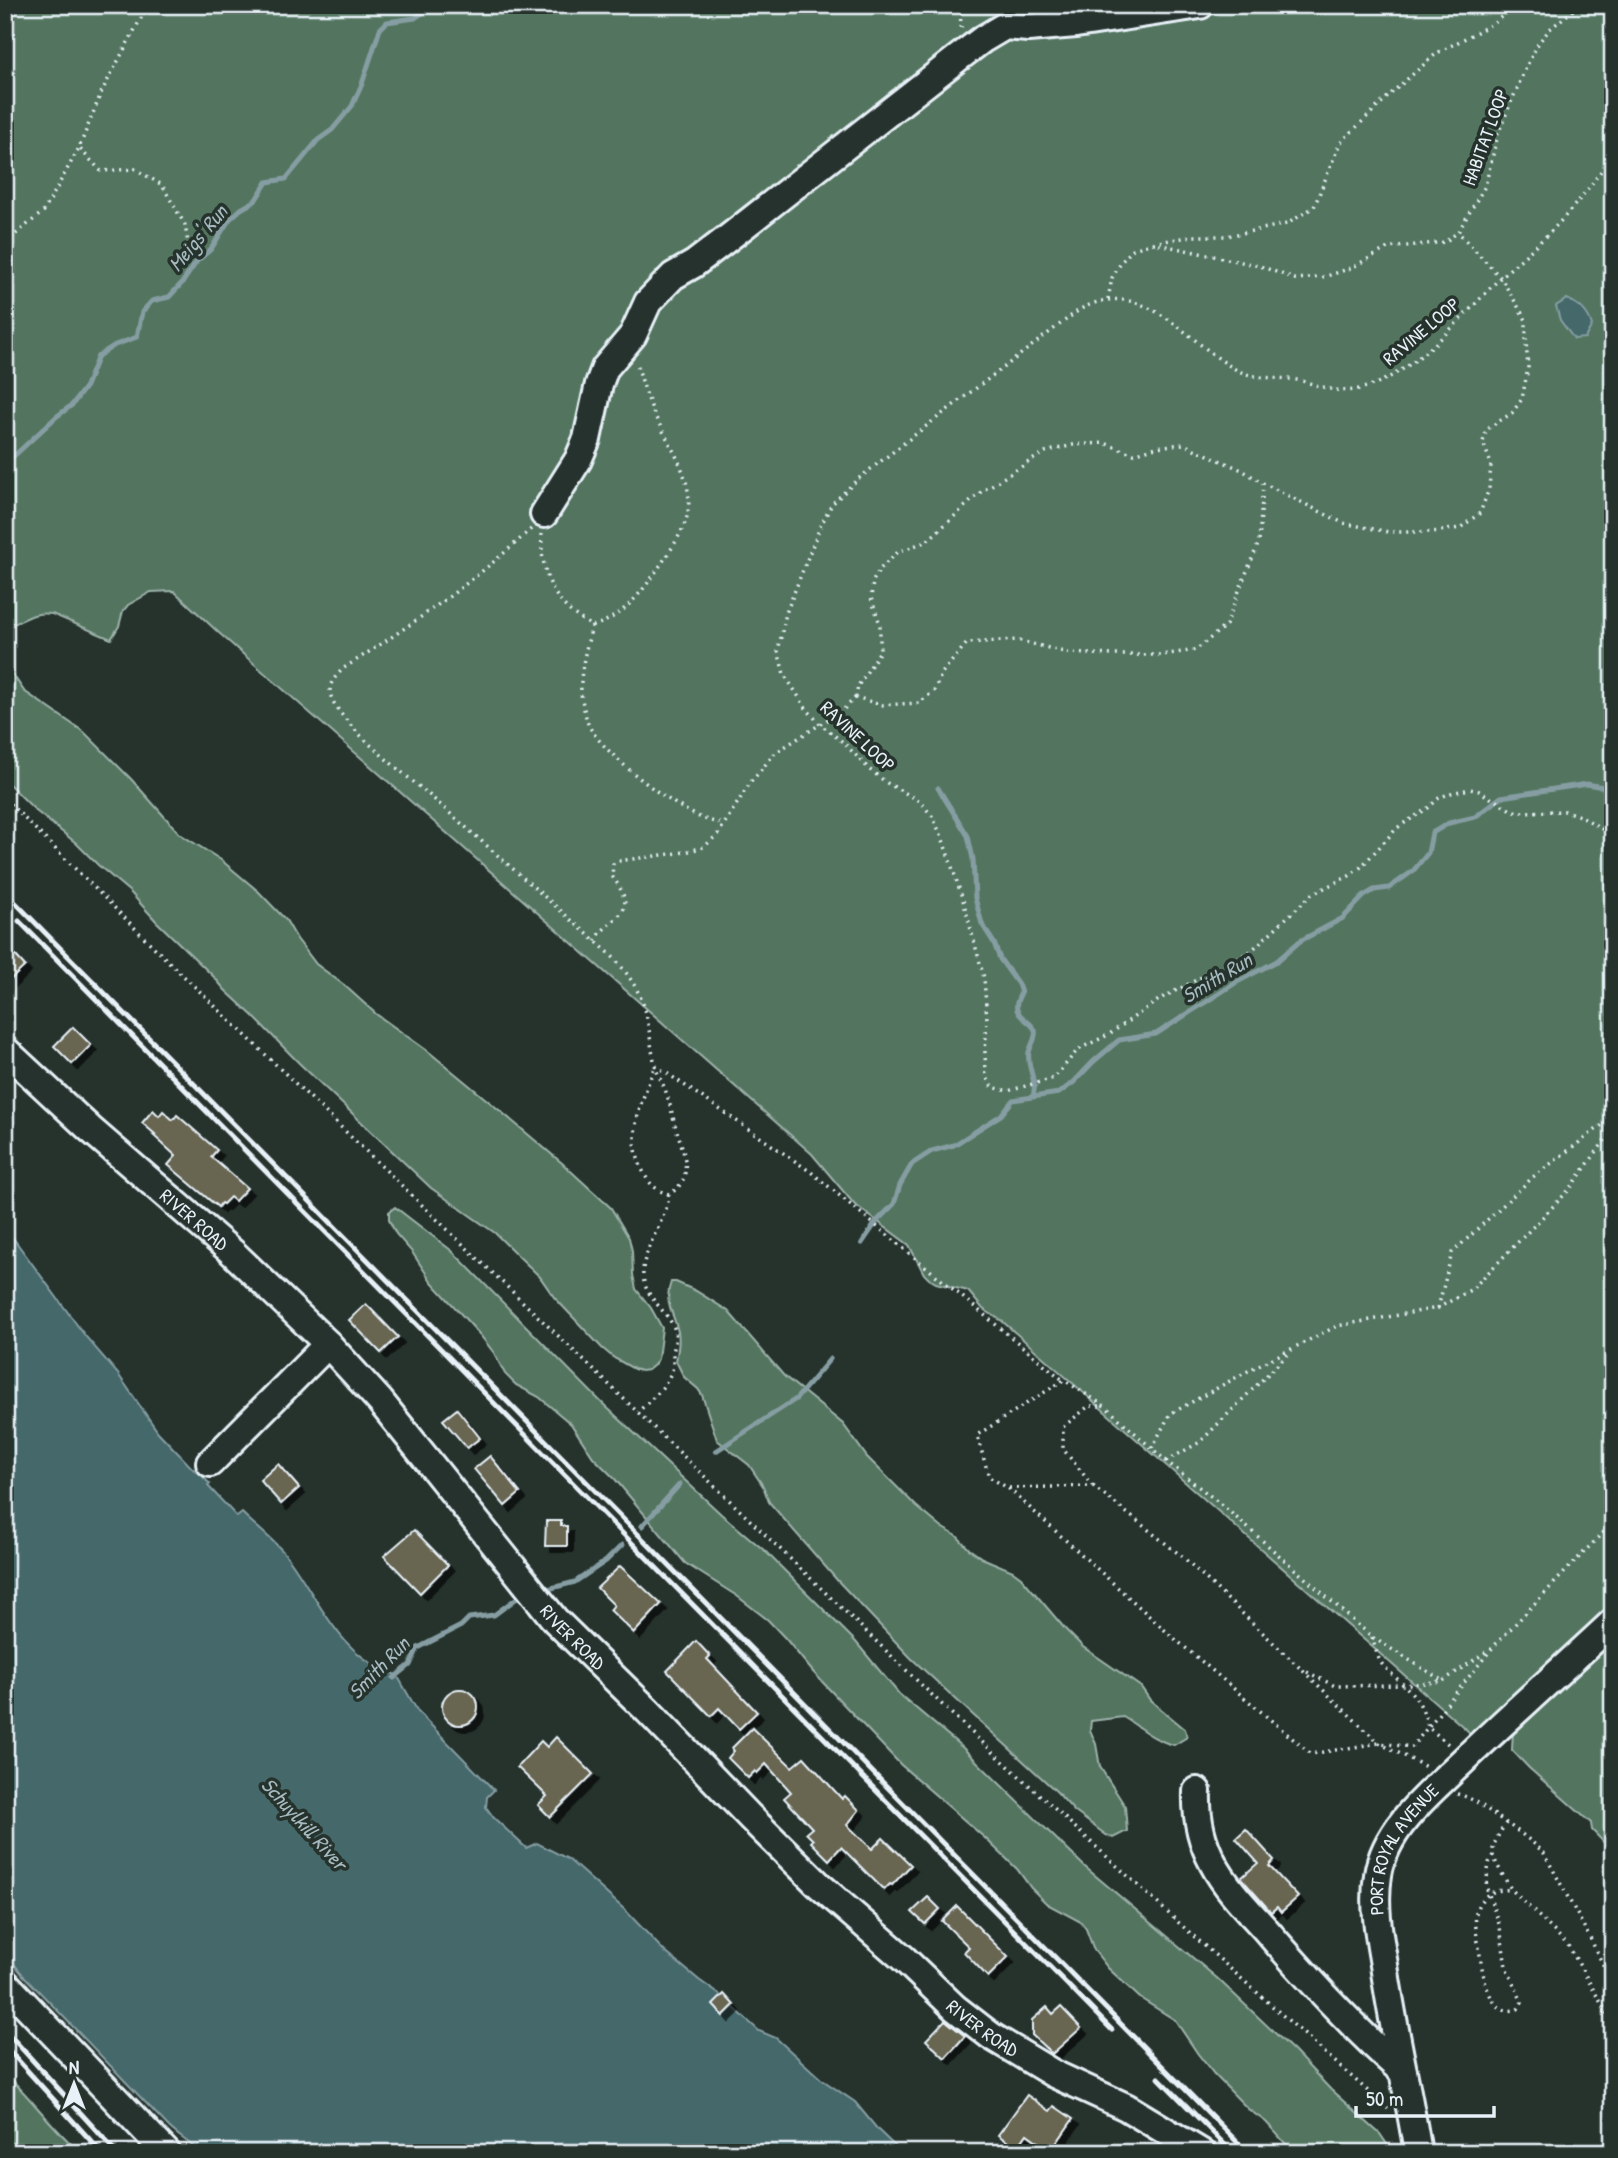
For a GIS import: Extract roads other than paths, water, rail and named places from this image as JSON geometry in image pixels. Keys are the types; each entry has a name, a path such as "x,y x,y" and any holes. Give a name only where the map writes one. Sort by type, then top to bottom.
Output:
{"street":[{"path":"544,514 583,450 605,368 633,335 648,302 673,276 732,236 876,121 983,39 1005,26 1028,28 1076,24 1200,5"},
{"name":"RIVER ROAD","path":"5,1050 90,1129 232,1252 328,1344 403,1428 555,1619 818,1885 991,2036 1054,2074 1126,2107 1202,2153"},
{"path":"210,1463 328,1344"},
{"name":"PORT ROYAL AVENUE","path":"1417,2143 1388,1996 1377,1916 1377,1877 1382,1858 1407,1817 1496,1728 1613,1622"},
{"path":"1197,1791 1199,1825 1207,1851 1227,1885 1313,1983 1364,2037 1403,2072"},
{"path":"5,1983 167,2153"}],"water":[{"path":"1567,299 1583,309 1590,320 1592,325 1585,338 1574,339 1560,320 1556,306"},
{"name":"Schuylkill River","path":"5,1227 86,1337 118,1374 158,1432 194,1470 207,1460 214,1467 203,1477 210,1484 208,1486 237,1517 242,1513 279,1547 347,1642 361,1656 397,1675 418,1712 494,1790 487,1797 486,1807 494,1818 526,1848 537,1843 568,1859 625,1910 664,1951 720,1995 759,2031 776,2038 821,2079 855,2102 902,2153 200,2153 167,2125 5,1953"}],"waterway":[{"name":"Meigs' Run","path":"5,461 72,405 86,386 98,356 115,345 137,337 142,312 152,301 169,297 197,261 211,249 229,220 255,201 267,182 286,179 318,140 332,130 352,106 380,29 387,22 415,18 435,5"},
{"name":"Smith Run","path":"862,1243 877,1221 894,1204 900,1185 912,1164 932,1151 954,1145 1001,1115 1013,1100 1059,1093 1119,1040 1156,1034 1237,982 1277,961 1300,941 1343,918 1364,896 1374,890 1389,888 1413,871 1428,853 1432,833 1449,823 1475,817 1501,797 1587,784 1613,789"},
{"path":"938,788 968,836 973,859 975,898 982,924 1000,959 1018,984 1021,993 1017,1001 1018,1012 1035,1030 1029,1052 1033,1096"},
{"name":"Smith Run","path":"716,1451 796,1399 830,1359"},
{"name":"Smith Run","path":"642,1526 680,1484"},
{"name":"Smith Run","path":"544,1590 575,1582 606,1561 622,1545"},
{"name":"Smith Run","path":"394,1678 410,1665 418,1648 461,1626 469,1618 494,1615 521,1595"}],"railway":[{"path":"5,892 1248,2153"},
{"path":"19,921 1112,2030"},
{"path":"5,2030 117,2153"},
{"path":"5,2046 102,2153"},
{"path":"1159,2078 1233,2153"}]}
